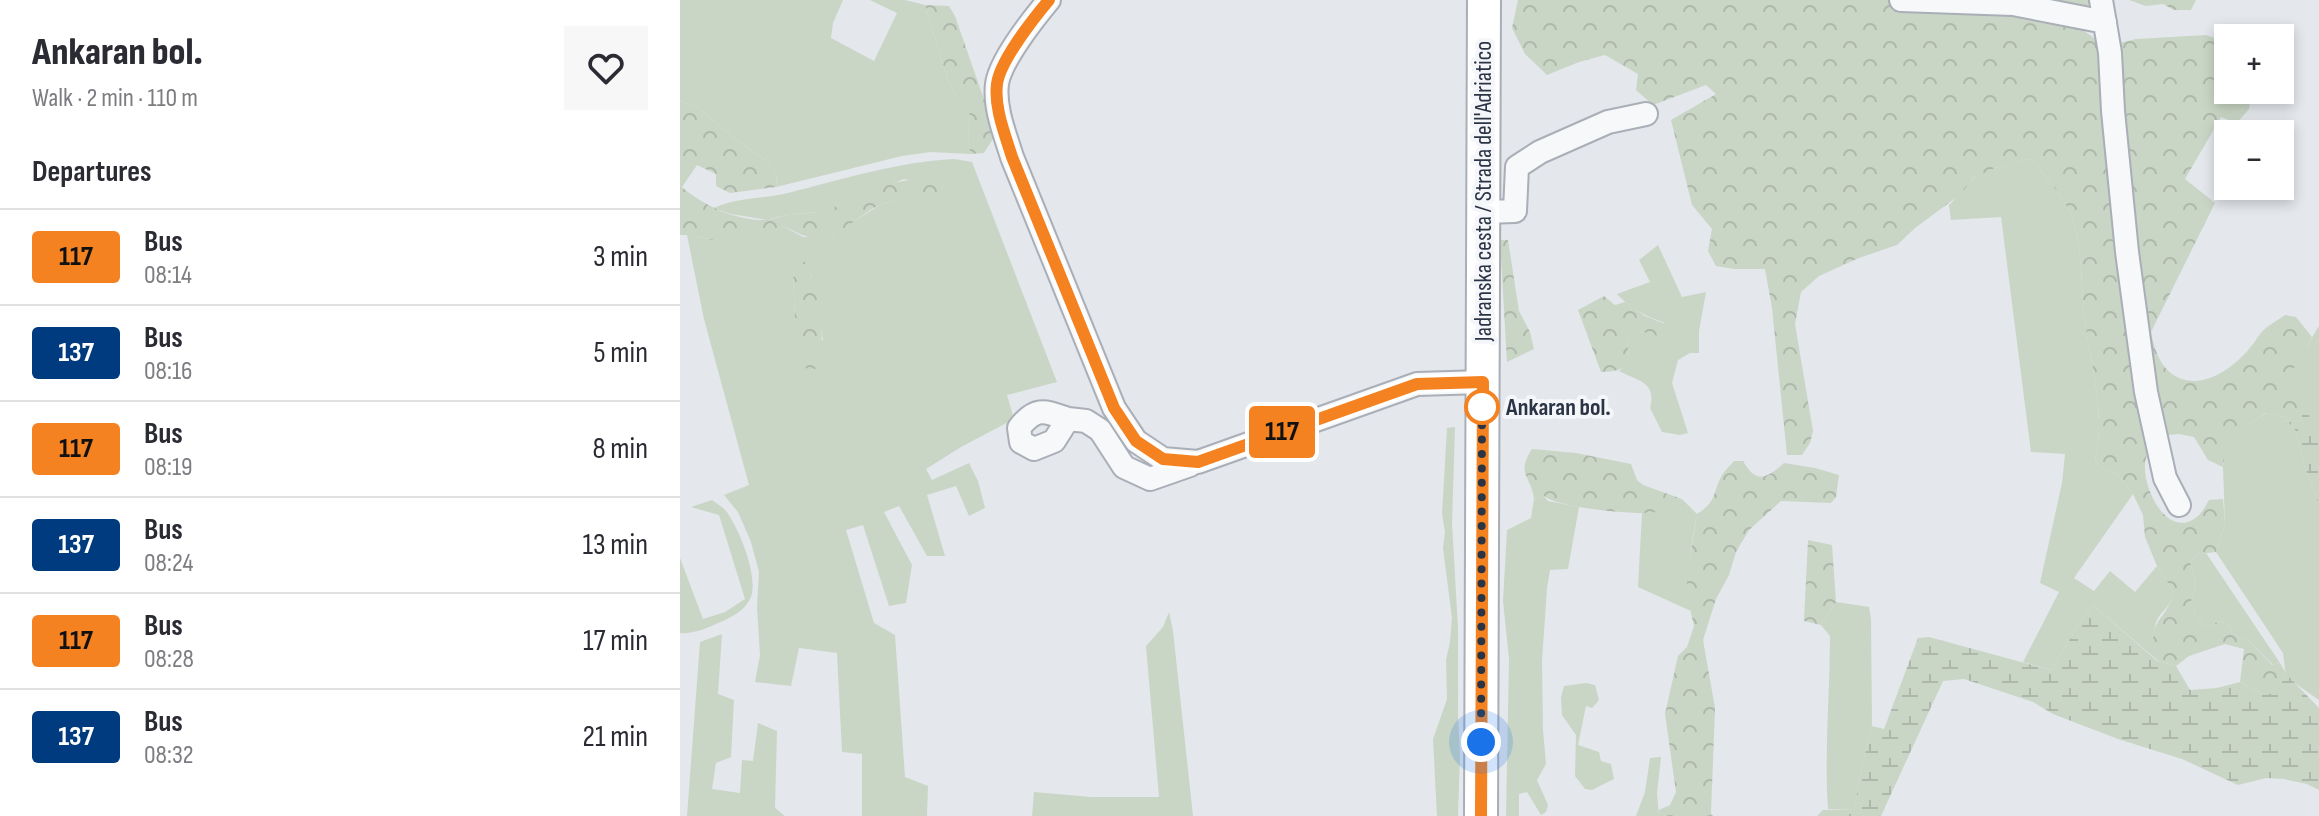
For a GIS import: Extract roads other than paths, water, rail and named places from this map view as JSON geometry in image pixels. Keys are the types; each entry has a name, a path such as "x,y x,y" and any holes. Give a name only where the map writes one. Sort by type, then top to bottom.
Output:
{"main road":[{"name":"Jadranska cesta / Strada dell'Adriatico","path":"1481,816 1484,0"}],"street":[{"path":"1049,0 1014,46 997,82 999,114 1012,157 1114,408 1136,441 1163,459 1198,462"},
{"path":"1901,0 2103,11 2110,53 2127,252 2146,392 2165,478 2179,505"},
{"path":"1483,212 1515,211 1517,167 1540,152 1608,122 1646,114"},
{"path":"1068,419 1086,421 1100,430 1124,467 1150,479 1417,384 1483,382"}],"place":[{"name":"Ankaran bol.","path":"1482,407"}]}
